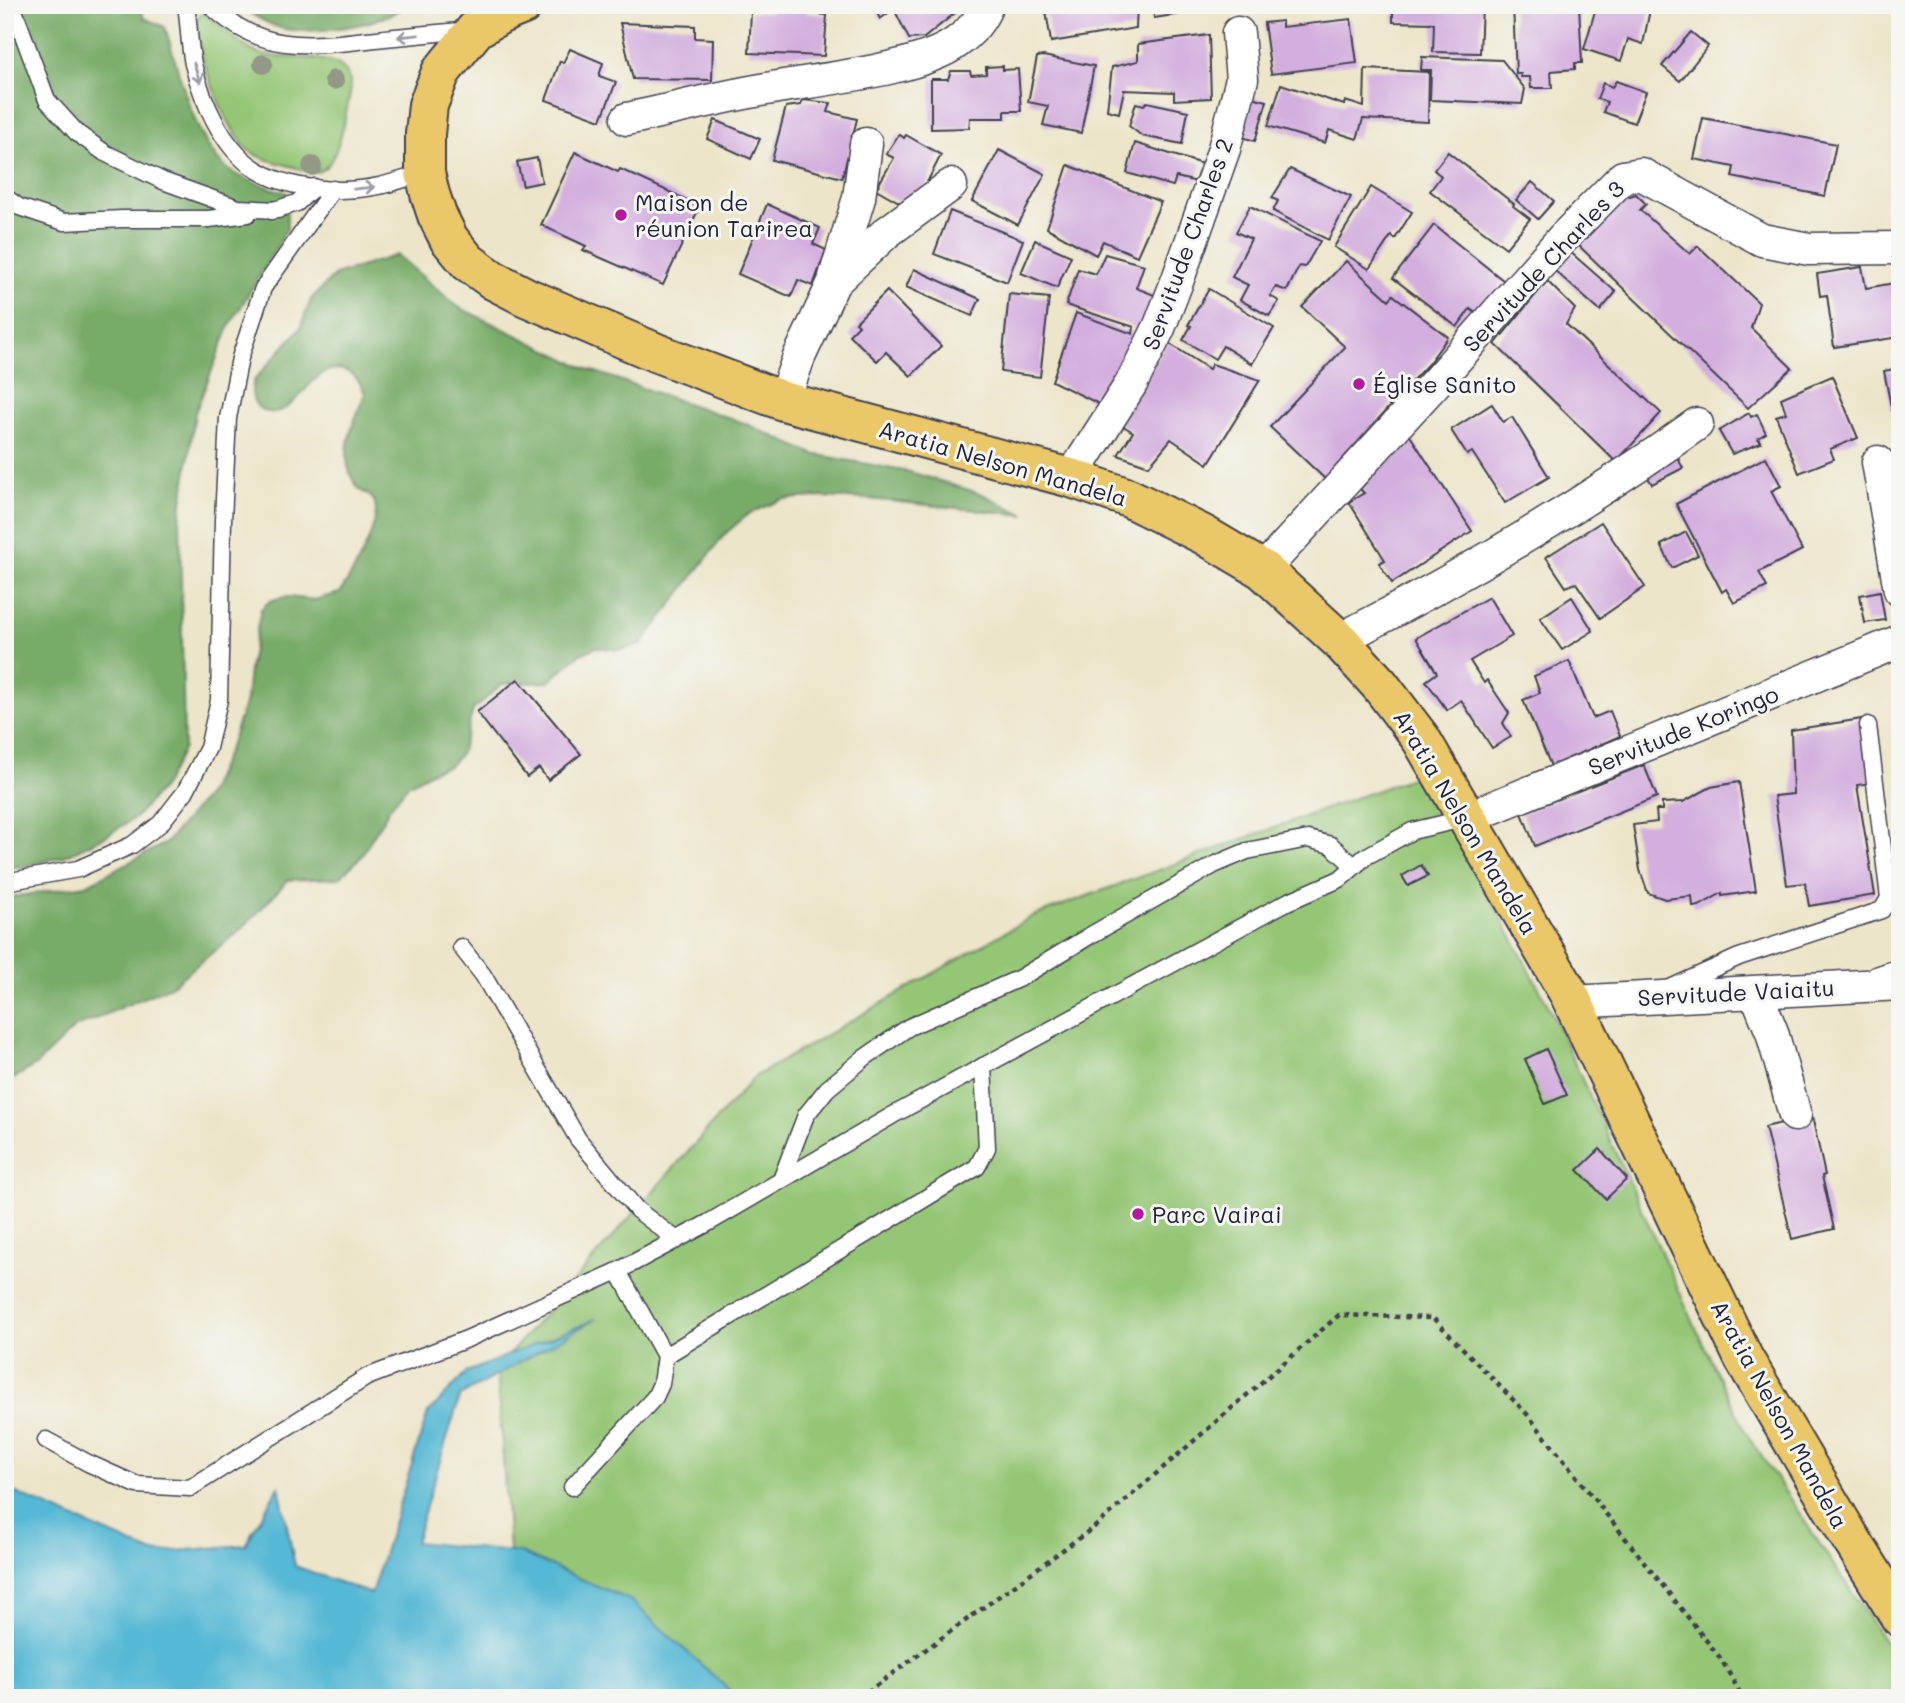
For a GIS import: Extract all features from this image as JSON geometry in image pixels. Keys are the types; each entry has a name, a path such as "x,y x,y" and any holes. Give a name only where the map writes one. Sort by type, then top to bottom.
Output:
{"main road":[{"name":"Aratia Nelson Mandela","path":"523,5 476,29 441,72 428,105 425,173 437,215 449,239 468,262 493,280 526,297 657,353 783,401 1071,478 1129,498 1263,570 1339,640 1380,685 1421,738 1572,1002 1744,1359 1900,1617"}],"street":[{"path":"627,119 769,88 876,70 927,56 956,43 981,20 987,5"},
{"name":"Servitude Charles 2","path":"1071,478 1131,384 1159,328 1178,279 1224,149 1242,79 1238,33"},
{"path":"783,401 799,357 834,282 859,198 866,144"},
{"name":"Servitude Charles 3","path":"1263,570 1437,382 1562,239 1623,177 1641,174 1762,240 1809,249 1900,248"},
{"path":"834,282 886,233 951,185"},
{"path":"1339,640 1430,593 1641,464 1697,424"},
{"path":"1878,462 1900,590"},
{"name":"Servitude Koringo","path":"1467,818 1900,641"},
{"name":"Servitude Vaiaitu","path":"1572,1002 1900,984"},
{"path":"1756,993 1772,1032 1795,1115"}],"lane":[{"path":"12,5 47,100 77,133 106,153 163,181 238,208 278,210"},
{"path":"186,5 193,63 206,101 222,133 253,167 278,179 333,189 379,187 425,173"},
{"path":"210,5 223,18 256,36 290,45 334,45 476,29"},
{"path":"5,197 19,207 64,222 209,219 278,210 298,203 314,187"},
{"path":"5,882 78,869 132,845 160,824 177,803 208,748 219,700 228,418 240,358 262,288 333,189"},
{"path":"1650,997 1739,957 1882,910 1889,898 1868,725"},
{"path":"46,1440 137,1485 190,1488 368,1377 467,1339 618,1271 677,1240 893,1115 1287,902 1340,879 1365,857 1412,831 1467,818"},
{"path":"782,1180 806,1115 827,1089 864,1058 909,1027 1020,978 1214,865 1247,851 1308,839 1332,845 1354,866"},
{"path":"461,947 483,975 578,1139 637,1210 677,1240"},
{"path":"1835,987 1900,967"},
{"path":"665,1356 977,1167 987,1148 984,1066"},
{"path":"572,1487 656,1397 661,1384 665,1356 618,1271"}],"path":[{"path":"859,1698 1097,1525 1339,1315 1433,1318 1527,1414 1721,1659 1743,1698"}],"green space":[{"path":"5,5 140,5 144,18 165,27 190,106 208,145 219,161 232,172 287,193 287,229 229,327 195,413 180,518 184,748 165,784 136,817 104,837 65,856 26,866 5,868"},
{"path":"238,5 409,5 374,21 305,31 275,26"},
{"path":"203,13 255,52 268,56 329,61 340,66 348,75 351,89 342,130 336,151 324,169 309,171 265,159 252,153 239,139 220,105 205,64 198,28 199,15"},
{"path":"397,255 458,307 587,369 744,423 813,454 910,472 982,494 1025,515 869,499 819,497 783,499 748,514 725,534 641,645 619,650 596,647 579,655 548,682 502,684 473,710 461,753 449,766 435,770 408,785 391,806 360,858 339,878 288,880 243,928 171,986 74,1028 37,1064 5,1084 5,898 86,885 166,843 208,794 230,746 246,700 261,609 270,601 279,598 314,600 340,593 366,547 376,508 373,499 354,482 347,457 352,429 365,393 359,382 351,373 334,369 319,376 286,408 270,412 258,407 252,395 255,379 300,329 311,299 335,275"},
{"name":"Parc Vairai","path":"1424,773 1547,1003 1746,1433 1900,1665 1900,1698 531,1698 516,1653 497,1368 754,1077 1033,916"}],"water":[{"path":"596,1319 460,1396 415,1542 521,1553 630,1600 738,1698 5,1698 5,1488 153,1553 245,1545 279,1486 295,1566 371,1594 428,1413 467,1372"}],"building":[{"path":"771,5 807,5 806,13 827,15 824,56 749,53 751,12 771,12"},
{"path":"873,5 958,5 960,9 924,38 909,39 894,9 880,19"},
{"path":"1045,5 1137,5 1136,28 1051,42"},
{"path":"1152,5 1225,5 1225,7 1154,18"},
{"path":"1274,5 1303,5 1303,7 1275,11"},
{"path":"1393,5 1482,6 1480,53 1433,52 1434,23 1393,22"},
{"path":"1513,5 1579,5 1582,63 1575,63 1575,69 1551,71 1552,88 1531,88 1530,77 1516,74"},
{"path":"1586,5 1651,5 1643,44 1628,39 1621,61 1584,49 1595,11 1585,8"},
{"path":"1351,19 1357,63 1271,74 1264,23 1282,21 1282,27"},
{"path":"620,23 695,26 695,38 713,39 712,80 633,79"},
{"path":"1691,32 1708,46 1680,81 1662,66"},
{"path":"1209,35 1211,98 1174,100 1174,92 1124,90 1119,113 1107,110 1112,67 1138,61 1138,44"},
{"path":"570,49 603,63 599,76 616,82 601,120 546,100 560,61 563,63"},
{"path":"1037,57 1094,66 1081,133 1043,125 1048,106 1028,102"},
{"path":"1422,57 1502,60 1525,89 1522,104 1430,100 1431,70 1421,70"},
{"path":"1003,66 1003,70 1018,69 1021,111 1005,111 1005,118 970,118 969,128 931,129 931,79 948,79 951,71 970,71 971,75 986,74 986,67"},
{"path":"1365,69 1429,72 1428,122 1363,119 1357,139 1329,130 1325,143 1268,126 1281,84 1344,105 1345,101 1364,107"},
{"path":"1616,81 1646,92 1634,123 1603,112 1607,102 1597,99 1603,83 1612,87"},
{"path":"1252,97 1267,101 1255,141 1242,137"},
{"path":"803,100 831,103 828,112 857,119 842,178 772,160 786,107 801,105"},
{"path":"1147,102 1188,111 1182,144 1142,136 1129,126 1136,103 1144,105"},
{"path":"1703,118 1836,144 1825,196 1732,177 1734,167 1694,159"},
{"path":"715,120 760,139 751,159 707,139"},
{"path":"899,134 904,138 906,135 941,155 913,210 876,189 894,158 886,154"},
{"path":"1135,143 1202,164 1197,182 1176,177 1173,186 1127,173"},
{"path":"999,150 1045,174 1018,225 972,201"},
{"name":"Maison de réunion Tarirea","path":"575,152 618,172 620,169 700,206 663,285 583,250 586,246 541,225"},
{"path":"1448,152 1530,219 1506,248 1430,191 1441,176 1434,170"},
{"path":"537,158 542,182 523,186 517,162"},
{"path":"1068,165 1161,202 1137,256 1103,241 1096,255 1047,228"},
{"path":"1290,169 1351,197 1328,240 1273,211 1278,201 1272,198"},
{"path":"1532,182 1554,201 1538,219 1516,200"},
{"path":"1371,187 1412,212 1395,239 1391,236 1369,269 1334,247"},
{"path":"1636,194 1646,204 1640,210 1690,254 1698,246 1759,303 1751,328 1792,368 1748,408 1577,244 1620,199"},
{"path":"767,204 820,228 813,244 826,250 813,286 798,280 791,297 738,274"},
{"path":"1250,206 1320,241 1305,267 1299,266 1287,291 1276,287 1270,296 1279,301 1269,316 1240,300 1248,285 1232,277 1251,239 1236,232"},
{"path":"950,211 1023,240 1007,282 934,254"},
{"path":"1434,225 1504,281 1477,314 1470,309 1457,327 1393,278"},
{"path":"1035,240 1071,256 1057,288 1021,273"},
{"path":"1569,251 1616,292 1600,311 1554,270"},
{"path":"1105,254 1144,265 1136,288 1157,296 1109,409 1052,381 1076,313 1133,334 1134,327 1066,305 1078,269 1096,274"},
{"name":"Église Sanito","path":"1346,261 1389,300 1393,295 1448,337 1428,364 1325,479 1270,427 1345,347 1302,307"},
{"path":"1862,267 1866,288 1900,282 1900,337 1834,347 1827,295 1820,296 1817,274"},
{"path":"914,269 980,299 972,316 906,287"},
{"path":"1547,281 1575,309 1566,324 1661,413 1616,462 1495,344"},
{"path":"1209,289 1274,328 1252,364 1223,346 1215,359 1183,340 1191,326 1188,325"},
{"path":"887,291 941,346 911,376 886,352 877,361 849,335 859,325 856,322"},
{"path":"1009,294 1049,298 1040,377 1001,372"},
{"path":"1167,342 1209,369 1212,364 1260,380 1208,464 1171,439 1149,466 1118,455 1133,432 1118,423"},
{"path":"1900,362 1898,443 1884,371 1894,369 1893,364"},
{"path":"1832,376 1858,438 1830,449 1834,459 1799,473 1776,416 1786,413 1781,398"},
{"path":"1492,404 1503,422 1512,417 1549,477 1505,503 1472,452 1467,455 1451,430"},
{"path":"1749,413 1751,417 1757,414 1766,433 1758,438 1761,443 1732,454 1719,431"},
{"path":"1409,434 1472,531 1392,583 1379,563 1385,560 1349,502 1364,493 1360,489"},
{"path":"1676,455 1683,468 1652,484 1645,473"},
{"path":"1766,457 1781,486 1771,491 1802,550 1759,572 1767,587 1734,603 1726,589 1722,592 1676,504"},
{"path":"1601,522 1645,587 1600,618 1576,583 1566,587 1546,557"},
{"path":"1686,532 1698,555 1672,568 1661,545"},
{"path":"1880,591 1885,620 1865,623 1860,595"},
{"path":"1489,597 1512,636 1470,661 1484,683 1487,680 1509,713 1503,723 1511,737 1492,748 1461,700 1447,710 1426,681 1437,673 1416,638"},
{"path":"1572,597 1593,631 1562,650 1540,618"},
{"path":"1569,661 1593,718 1610,711 1620,736 1551,766 1523,700 1540,693 1534,676"},
{"path":"518,679 581,754 548,780 539,768 527,777 477,712"},
{"path":"1862,719 1872,783 1857,785 1875,895 1809,906 1805,883 1787,885 1774,796 1793,794 1791,730"},
{"path":"1644,765 1657,797 1535,846 1522,813"},
{"path":"1739,782 1756,891 1722,896 1722,893 1693,907 1692,896 1665,899 1648,893 1640,870 1633,825 1657,822 1656,810 1662,810 1662,803 1683,802 1711,787"},
{"path":"1421,865 1428,876 1408,886 1402,876"},
{"path":"1546,1049 1567,1095 1545,1104 1525,1059"},
{"path":"1812,1116 1834,1229 1792,1239 1765,1127"},
{"path":"1600,1149 1627,1179 1606,1199 1578,1170"}],"place":[{"name":"Maison de réunion Tarirea","path":"621,215"},
{"name":"Église Sanito","path":"1359,384"},
{"name":"Parc Vairai","path":"1138,1214"}]}
